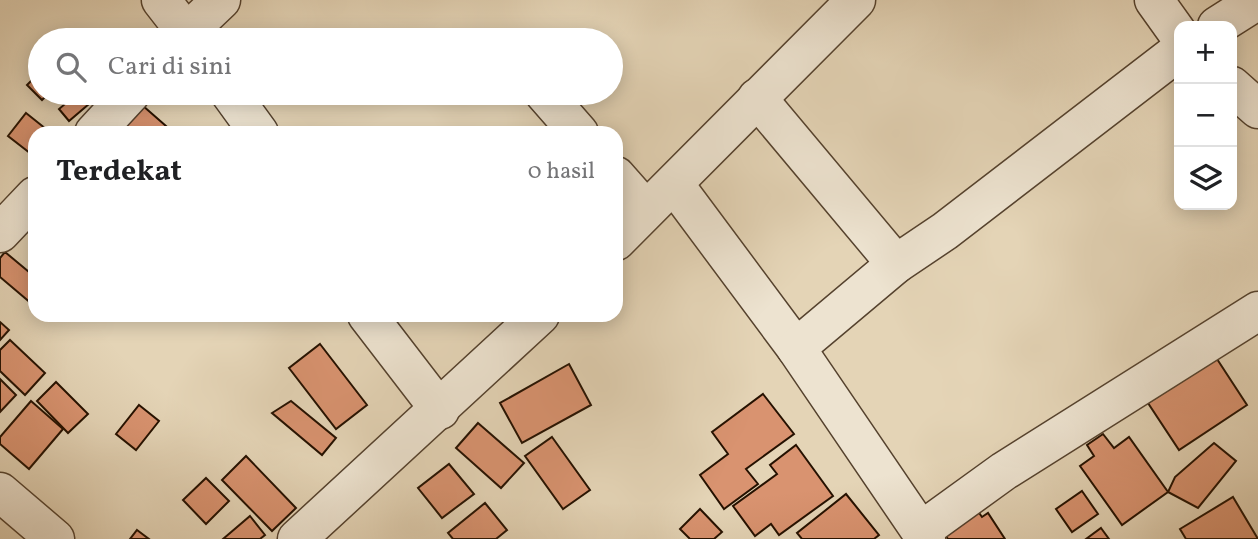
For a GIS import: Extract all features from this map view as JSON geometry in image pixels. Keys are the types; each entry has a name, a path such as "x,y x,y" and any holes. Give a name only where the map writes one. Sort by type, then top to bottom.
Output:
{"street":[{"path":"161,0 179,28"},
{"path":"195,28 221,0"},
{"path":"623,234 856,0"},
{"path":"1154,0 1174,28"},
{"path":"1225,21 1258,1"},
{"path":"796,348 896,264 945,230 1174,55"},
{"path":"1237,90 1258,109"},
{"path":"758,98 896,264"},
{"path":"100,126 120,105"},
{"path":"239,105 254,126"},
{"path":"554,105 573,126"},
{"path":"623,184 646,210"},
{"path":"674,184 796,348 923,535 1004,471 1258,311"},
{"path":"0,233 28,203"},
{"path":"372,322 440,410"},
{"path":"298,539 533,322"},
{"path":"0,492 55,539"}],"building":[{"path":"64,105 88,105 69,121 59,109"},
{"path":"142,105 166,126 124,126"},
{"path":"26,113 42,126 28,126 28,152 8,136"},
{"path":"5,252 28,271 28,301 0,277 0,258"},
{"path":"0,322 9,330 0,340"},
{"path":"10,340 45,373 25,395 0,371 0,350"},
{"path":"320,344 367,405 336,429 289,368"},
{"path":"1217,359 1247,405 1179,450 1148,403"},
{"path":"569,364 591,405 522,443 500,403"},
{"path":"0,379 16,395 0,412"},
{"path":"56,382 88,414 68,433 37,401"},
{"path":"763,394 794,434 746,469 758,484 724,509 700,475 728,454 712,432"},
{"path":"31,401 63,429 29,469 0,444 0,437"},
{"path":"291,401 336,438 322,455 272,413"},
{"path":"139,405 159,421 136,450 116,434"},
{"path":"478,423 524,463 501,488 456,448"},
{"path":"1103,434 1114,448 1129,437 1168,492 1122,525 1080,466 1094,456 1087,445"},
{"path":"552,437 590,490 563,509 525,456"},
{"path":"1214,443 1236,461 1198,508 1168,492 1175,477"},
{"path":"796,445 833,496 779,535 771,524 755,536 733,506 777,474 770,465"},
{"path":"246,456 296,508 272,531 222,480"},
{"path":"449,464 474,494 442,518 418,488"},
{"path":"206,478 229,501 206,524 183,500"},
{"path":"1082,491 1098,514 1072,532 1056,509"},
{"path":"846,494 879,535 874,539 802,539 797,533"},
{"path":"1233,497 1258,539 1186,539 1180,529"},
{"path":"485,503 507,530 496,539 453,539 448,533"},
{"path":"975,507 982,517 988,513 1005,539 948,539 942,530"},
{"path":"700,509 722,532 714,539 690,539 680,529"},
{"path":"250,516 265,535 260,539 223,539"},
{"path":"1101,528 1109,539 1086,539"},
{"path":"137,530 149,539 130,539"}]}
